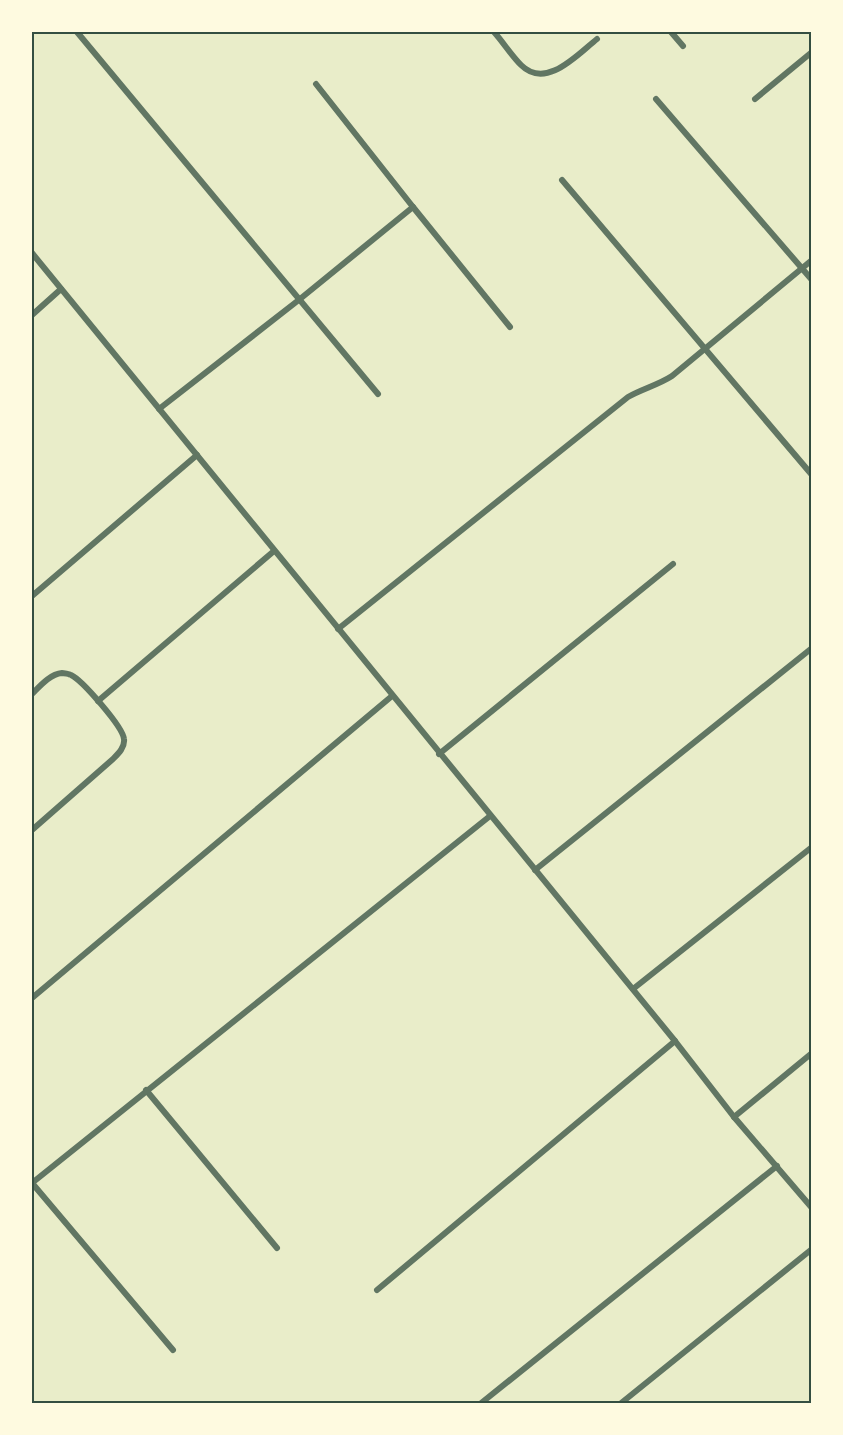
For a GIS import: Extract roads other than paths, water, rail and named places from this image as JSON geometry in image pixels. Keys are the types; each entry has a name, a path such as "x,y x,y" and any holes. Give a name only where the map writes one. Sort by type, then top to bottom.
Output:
{"street":[{"path":"77,32 378,394"},
{"path":"494,32 522,66 533,74 556,71 597,39"},
{"path":"671,32 682,46"},
{"path":"755,99 812,52"},
{"path":"316,84 510,327"},
{"path":"656,99 812,280"},
{"path":"562,180 704,350 812,474"},
{"path":"159,409 300,299 412,207"},
{"path":"32,253 675,1041 734,1117 812,1208"},
{"path":"338,629 628,397 661,383 812,261"},
{"path":"32,315 61,289"},
{"path":"32,596 197,455"},
{"path":"98,701 274,551"},
{"path":"439,754 672,564"},
{"path":"535,870 812,648"},
{"path":"32,694 54,675 63,673 72,675 98,701 121,730 124,738 123,745 113,759 32,830"},
{"path":"32,998 392,696"},
{"path":"173,1350 32,1183 490,816"},
{"path":"633,990 812,847"},
{"path":"377,1290 675,1041"},
{"path":"734,1117 812,1053"},
{"path":"146,1090 277,1248"},
{"path":"480,1404 777,1166"},
{"path":"620,1404 812,1249"}]}
